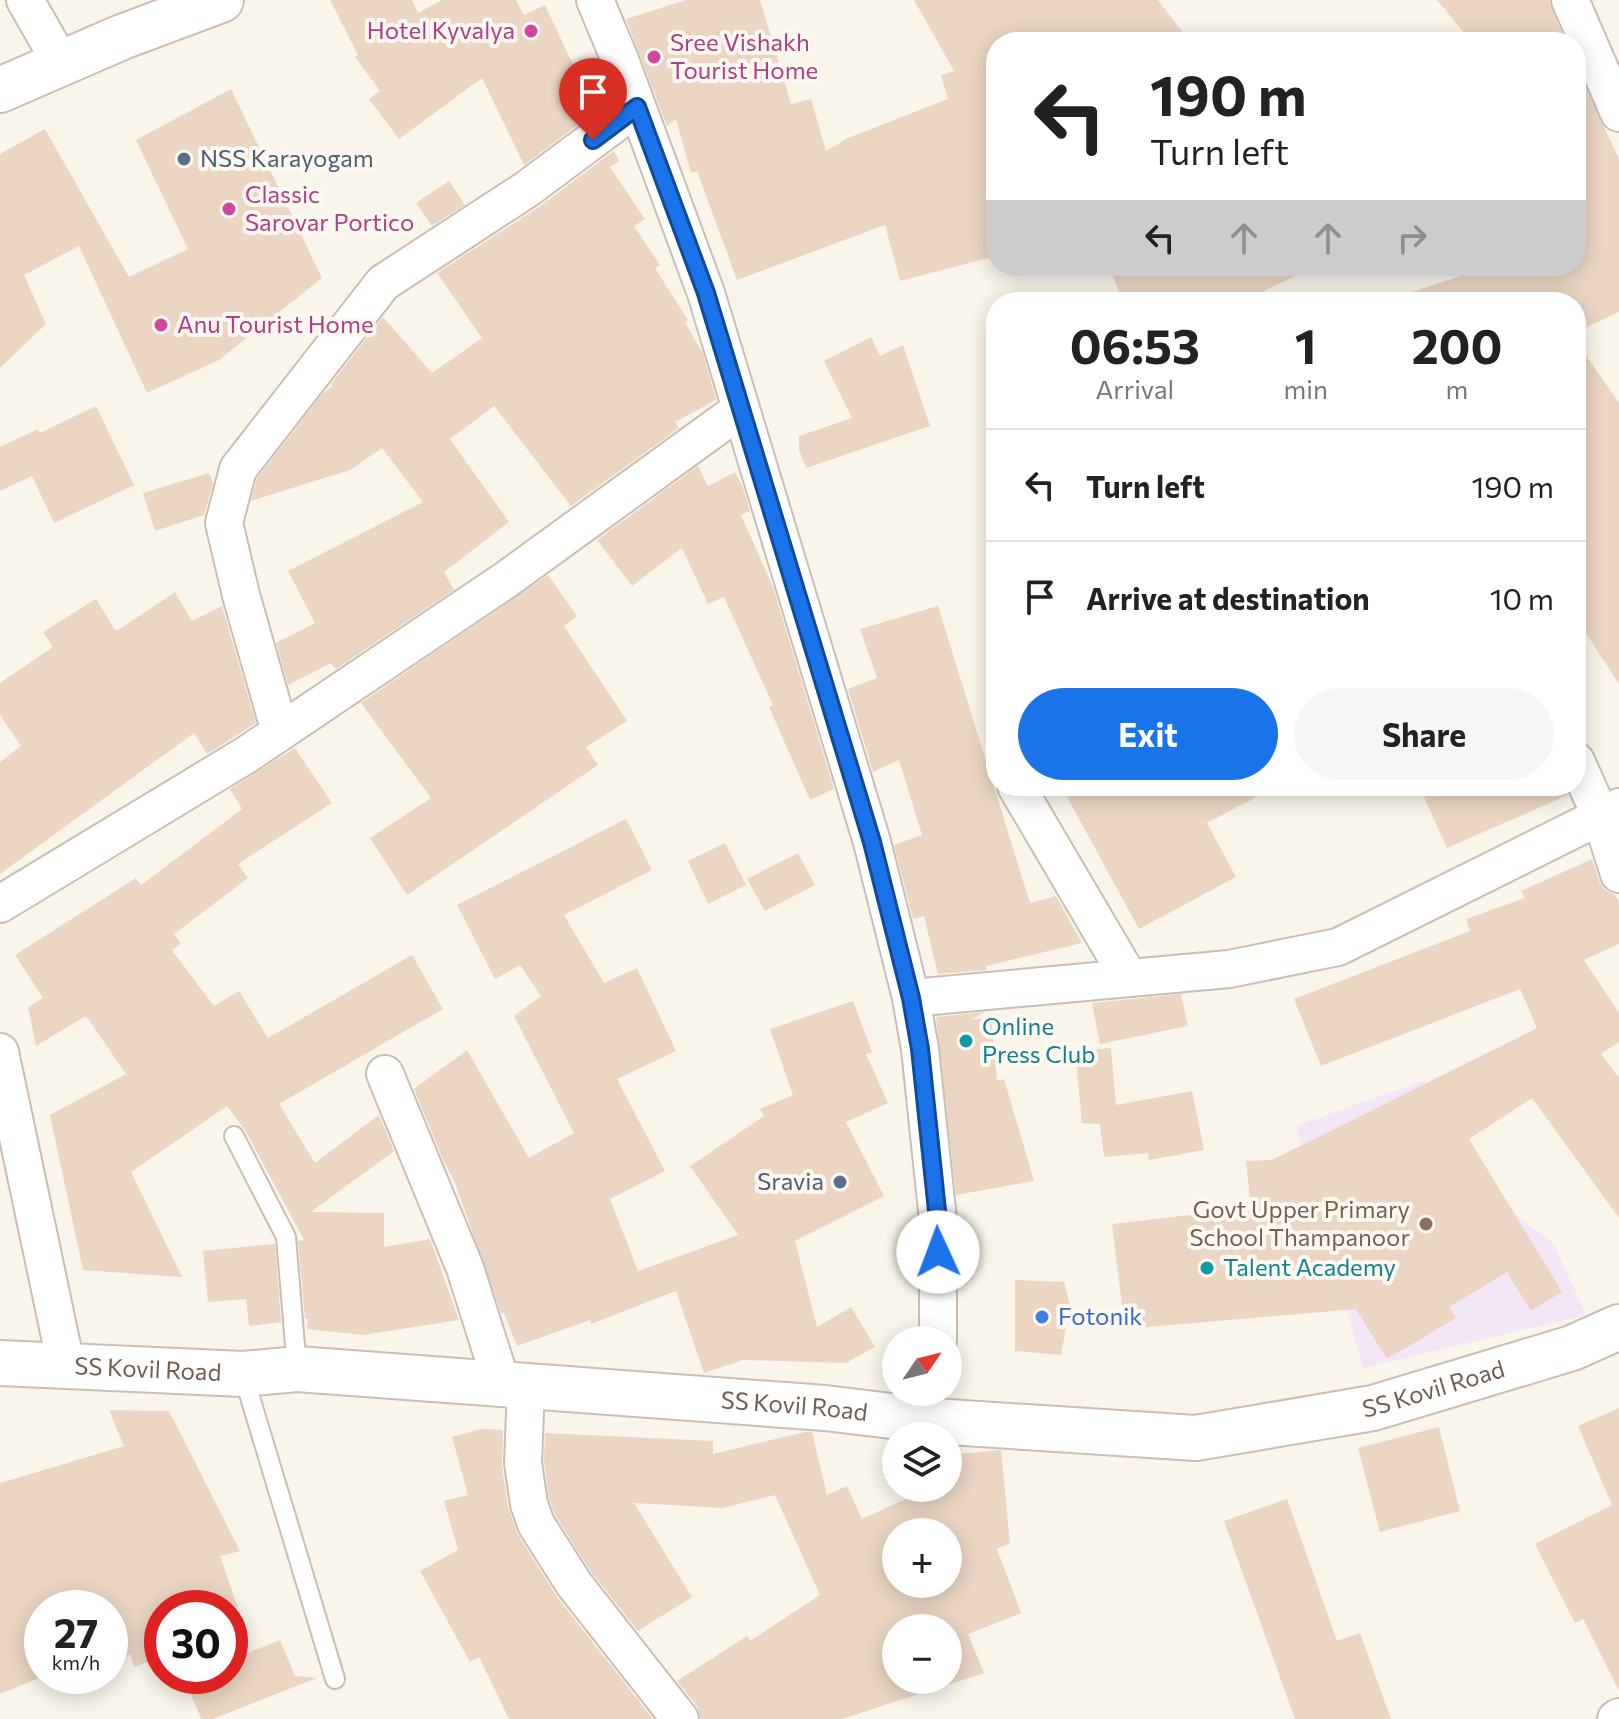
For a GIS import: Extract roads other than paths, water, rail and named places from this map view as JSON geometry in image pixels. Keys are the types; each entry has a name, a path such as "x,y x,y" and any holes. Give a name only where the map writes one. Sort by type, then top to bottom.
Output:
{"street":[{"path":"25,0 61,63"},
{"path":"0,90 221,0"},
{"path":"595,0 706,293 872,842 911,998 920,1049 938,1220 938,1326"},
{"path":"1570,0 1584,32"},
{"path":"1586,37 1619,113"},
{"path":"280,732 224,523 238,469 383,283 527,189 637,107"},
{"path":"0,904 280,732 507,579 741,409"},
{"path":"1586,776 1610,812 1619,874"},
{"path":"1022,796 1129,978"},
{"path":"911,998 1229,969 1338,947 1610,812"},
{"path":"0,1052 66,1365"},
{"path":"385,1074 514,1386 529,1504 536,1524 574,1584 680,1719"},
{"name":"SS Kovil Road","path":"0,1363 243,1374 297,1369 825,1408 934,1406 1196,1438 1373,1408 1572,1348 1619,1327"}],"lane":[{"path":"234,1136 286,1237 297,1369"},
{"path":"243,1374 335,1679"}],"place":[{"name":"Hotel Kyvalya","path":"531,31"},
{"name":"Sree Vishakh Tourist Home","path":"654,57"},
{"name":"NSS Karayogam","path":"184,159"},
{"name":"Classic Sarovar Portico","path":"229,209"},
{"name":"Anu Tourist Home","path":"161,325"},
{"name":"Online Press Club","path":"966,1041"},
{"name":"Sravia","path":"840,1182"},
{"name":"Govt Upper Primary School Thampanoor","path":"1426,1224"},
{"name":"Talent Academy","path":"1207,1268"},
{"name":"Fotonik","path":"1042,1317"}]}
